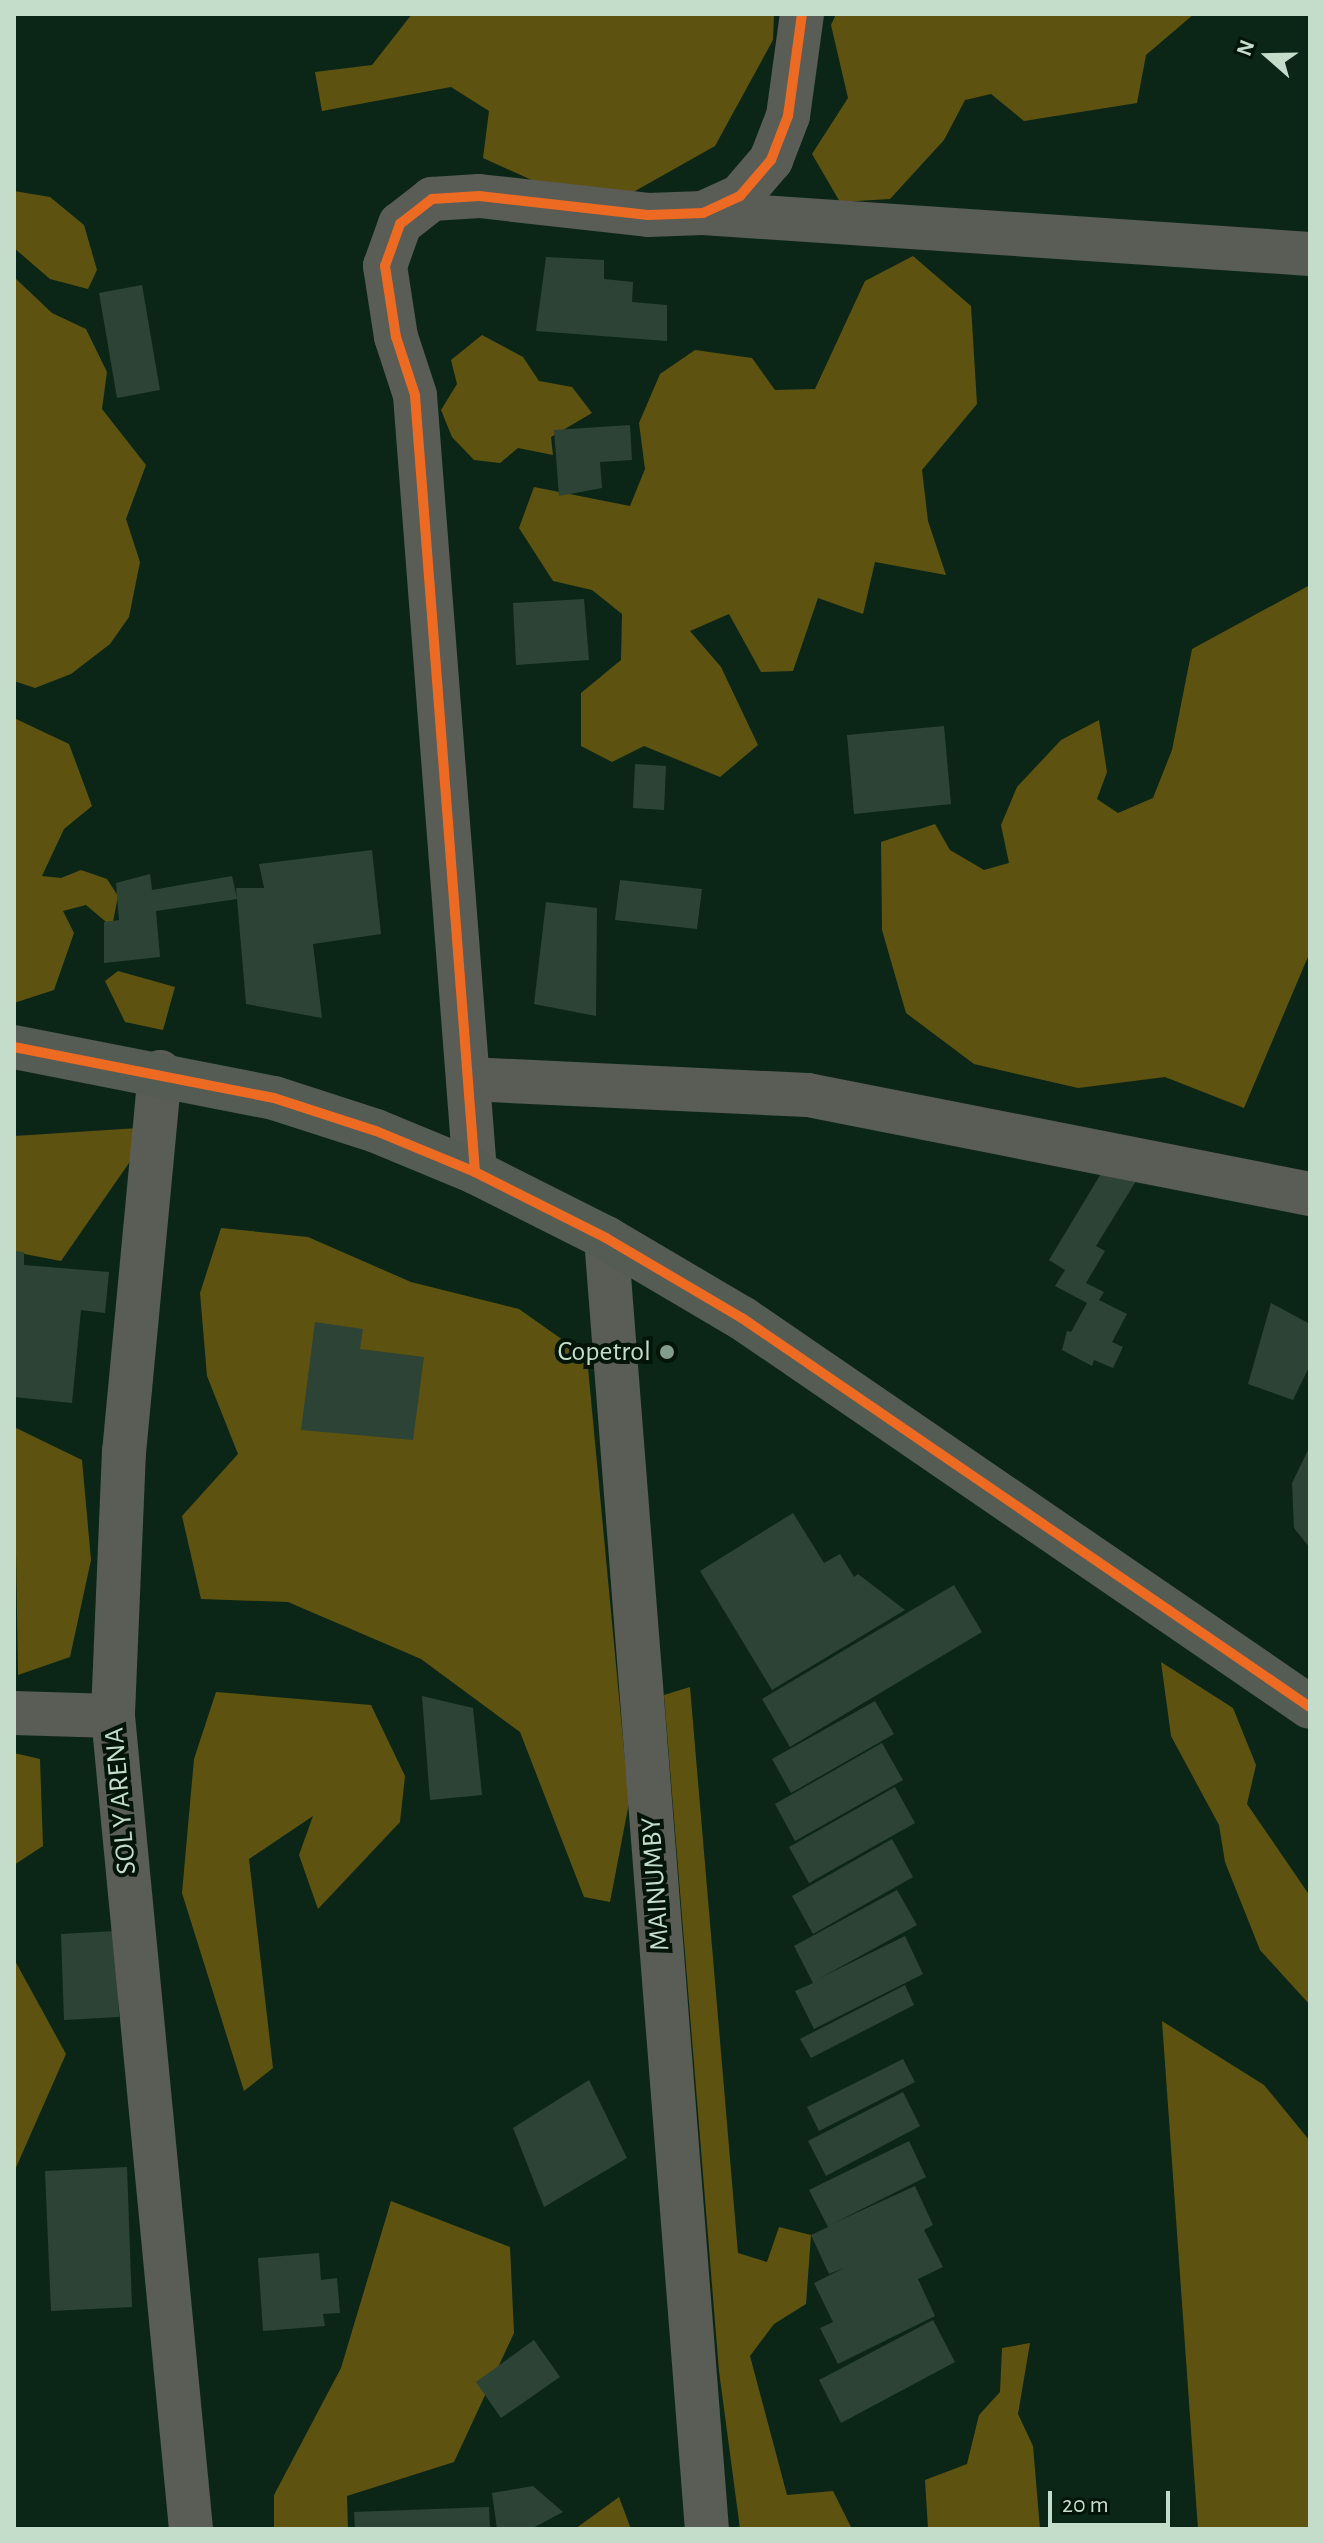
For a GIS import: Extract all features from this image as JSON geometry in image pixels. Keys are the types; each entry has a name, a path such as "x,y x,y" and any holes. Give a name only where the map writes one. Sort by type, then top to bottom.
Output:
{"main road":[{"path":"14,1047 160,1072 303,1107 475,1172 606,1238 742,1318 1310,1707"}],"street":[{"path":"703,213 740,196 771,160 788,116 802,14"},
{"path":"475,1172 415,395 396,337 385,266 400,224 432,199 479,196 648,215 703,213 1310,254"},
{"name":"SOL Y ARENA","path":"160,1072 124,1451 113,1716 191,2529"},
{"path":"468,1079 808,1095 1310,1194"},
{"name":"MAINUMBY","path":"606,1238 707,2529"},
{"path":"14,1713 113,1716"}],"shaded area":[{"path":"412,14 774,14 773,40 715,146 628,195 558,192 483,158 489,111 451,87 322,111 315,72 372,65"},
{"path":"836,14 1194,14 1146,55 1137,103 1024,121 991,94 965,100 944,140 890,199 840,202 812,154 848,98 831,25"},
{"path":"14,191 50,197 84,225 97,270 88,289 50,279 14,248"},
{"path":"913,256 971,306 977,404 922,470 928,521 946,575 875,562 863,614 818,598 793,671 761,672 729,614 690,631 721,667 758,745 720,777 644,746 612,762 581,746 581,693 621,660 622,614 592,590 553,581 519,528 534,487 630,506 645,469 639,423 660,374 695,350 752,358 775,390 815,389 865,281"},
{"path":"14,277 52,313 86,329 107,372 102,409 146,465 126,519 140,562 129,617 110,644 71,674 35,688 14,681"},
{"path":"482,335 523,357 539,381 572,387 592,413 551,437 553,455 518,448 500,463 474,460 452,437 441,410 457,384 451,360"},
{"path":"1310,585 1310,952 1244,1108 1165,1077 1078,1088 974,1064 906,1013 882,930 881,842 935,824 950,850 984,870 1009,863 1001,825 1017,787 1061,740 1099,720 1107,772 1097,799 1118,813 1153,798 1172,750 1192,649"},
{"path":"14,718 69,744 92,806 64,829 42,876 61,878 81,870 107,879 118,896 112,927 86,905 63,911 74,933 54,990 14,1003"},
{"path":"118,971 175,987 163,1030 125,1022 105,981"},
{"path":"154,1127 61,1261 14,1252 14,1136"},
{"path":"221,1228 308,1237 411,1282 519,1309 587,1357 629,1803 610,1902 584,1897 520,1732 421,1659 288,1602 201,1599 182,1516 238,1454 207,1376 200,1293"},
{"path":"14,1427 82,1460 91,1560 70,1657 18,1675"},
{"path":"1161,1662 1233,1708 1256,1765 1247,1804 1310,1896 1310,2005 1260,1950 1225,1862 1219,1825 1171,1736"},
{"path":"690,1687 738,2253 767,2262 779,2227 811,2235 806,2304 774,2324 750,2356 787,2495 833,2491 852,2529 740,2529 719,2371 664,1695"},
{"path":"216,1692 371,1705 405,1776 400,1822 318,1909 299,1855 313,1816 249,1859 273,2068 244,2091 182,1893 194,1759"},
{"path":"14,1753 40,1759 43,1846 14,1865"},
{"path":"14,1959 66,2054 14,2172"},
{"path":"1162,2021 1264,2085 1310,2141 1310,2529 1198,2529"},
{"path":"391,2201 510,2247 514,2333 454,2462 347,2496 348,2529 274,2529 274,2495 341,2368"},
{"path":"1030,2343 1018,2414 1033,2446 1040,2529 928,2529 925,2480 967,2464 979,2415 1000,2392 1002,2348"},
{"path":"619,2497 631,2529 575,2529"}],"building":[{"path":"546,257 604,260 604,279 633,282 632,302 667,305 667,341 536,331"},
{"path":"142,285 160,390 117,398 99,293"},
{"path":"630,425 632,460 600,462 602,488 559,496 554,430"},
{"path":"584,599 589,660 516,665 513,603"},
{"path":"944,726 951,804 854,814 847,735"},
{"path":"635,764 666,766 664,810 633,808"},
{"path":"372,850 381,934 313,944 322,1018 246,1004 236,888 264,888 259,864"},
{"path":"150,874 152,890 232,876 237,899 156,911 160,957 104,963 104,922 119,920 116,883"},
{"path":"620,880 702,889 697,929 615,920"},
{"path":"546,902 597,908 596,1016 534,1004"},
{"path":"1111,1157 1141,1173 1096,1246 1105,1251 1086,1283 1104,1292 1099,1300 1127,1314 1112,1342 1123,1347 1113,1368 1094,1360 1092,1366 1062,1350 1067,1331 1071,1332 1087,1303 1055,1286 1065,1270 1049,1260"},
{"path":"14,1251 24,1252 24,1265 109,1272 105,1313 81,1310 72,1403 14,1397"},
{"path":"1271,1303 1310,1324 1310,1365 1293,1400 1248,1384"},
{"path":"315,1322 363,1329 360,1349 424,1357 413,1440 301,1430"},
{"path":"1310,1446 1310,1548 1294,1528 1292,1483"},
{"path":"793,1513 824,1563 840,1554 854,1577 858,1574 905,1610 772,1690 700,1571"},
{"path":"954,1585 982,1632 790,1747 762,1699"},
{"path":"422,1696 473,1708 482,1795 430,1800"},
{"path":"875,1701 894,1734 791,1793 772,1759"},
{"path":"882,1743 903,1780 795,1841 775,1804"},
{"path":"895,1787 915,1823 809,1883 789,1847"},
{"path":"892,1839 913,1877 813,1934 792,1896"},
{"path":"897,1890 917,1925 820,1978 905,1936 923,1974 814,2029 795,1991 813,1983 794,1946"},
{"path":"115,1931 119,2017 64,2020 61,1934"},
{"path":"905,1985 914,2005 811,2058 800,2039"},
{"path":"903,2059 915,2082 819,2131 807,2107"},
{"path":"589,2080 627,2158 544,2207 513,2128"},
{"path":"903,2092 920,2126 826,2176 808,2141"},
{"path":"909,2141 926,2177 832,2224 915,2186 933,2225 924,2230 943,2267 918,2279 935,2316 838,2364 820,2328 833,2322 814,2283 844,2268 829,2274 811,2235 828,2227 809,2190"},
{"path":"127,2167 132,2307 51,2311 45,2171"},
{"path":"319,2253 321,2280 337,2278 340,2313 323,2314 325,2326 263,2331 258,2258"},
{"path":"933,2320 955,2362 841,2423 819,2380"},
{"path":"534,2340 560,2377 501,2418 476,2382"},
{"path":"533,2486 563,2512 531,2529 497,2529 492,2493"},
{"path":"489,2507 490,2529 355,2529 354,2512"}],"cycle path":[{"path":"475,1172 415,395 396,337 385,266 400,224 432,199 479,196 648,215 703,213 740,196 771,160 788,116 802,14"},
{"path":"14,1047 274,1098 376,1131 475,1172 606,1238 742,1318 1310,1707"}],"place":[{"name":"Copetrol","path":"667,1352"}]}
